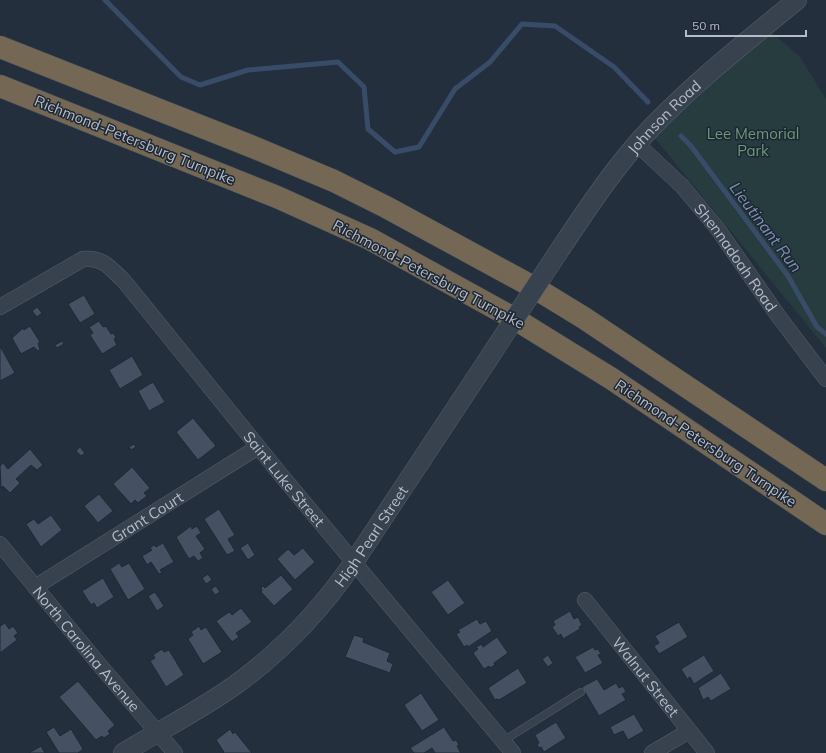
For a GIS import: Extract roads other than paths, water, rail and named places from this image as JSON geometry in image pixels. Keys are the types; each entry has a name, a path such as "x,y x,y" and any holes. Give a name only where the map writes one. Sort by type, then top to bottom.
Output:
{"highway":[{"path":"0,47 253,147 334,181 386,207 535,288 584,318 826,480"},
{"name":"Richmond-Petersburg Turnpike","path":"0,86 270,194 370,239 515,319 612,379 826,524"}],"street":[{"name":"Johnson Road","path":"555,257 592,201 637,144 695,85 797,0"},
{"name":"Shennadoah Road","path":"637,144 682,186 717,228 779,317 826,379"},
{"name":"High Pearl Street","path":"123,753 235,685 276,653 308,622 337,588 555,257"},
{"name":"Saint Luke Street","path":"0,306 77,261 93,258 100,260 124,281 258,447 513,753"},
{"name":"Grant Court","path":"35,587 258,447"},
{"name":"North Carolina Avenue","path":"0,544 175,753"},
{"name":"Walnut Street","path":"585,600 707,753"},
{"path":"652,753 688,731"}],"lane":[{"path":"503,741 581,692"}],"waterway":[{"name":"Lieutinant Run","path":"105,0 181,77 200,85 248,70 338,62 364,87 368,129 395,152 419,147 455,89 490,62 522,24 555,26 614,67 648,102"},
{"name":"Lieutinant Run","path":"681,136 691,146 788,276 817,327 826,334"}],"park label":[{"name":"Lee Memorial Park","path":"753,142"}]}
